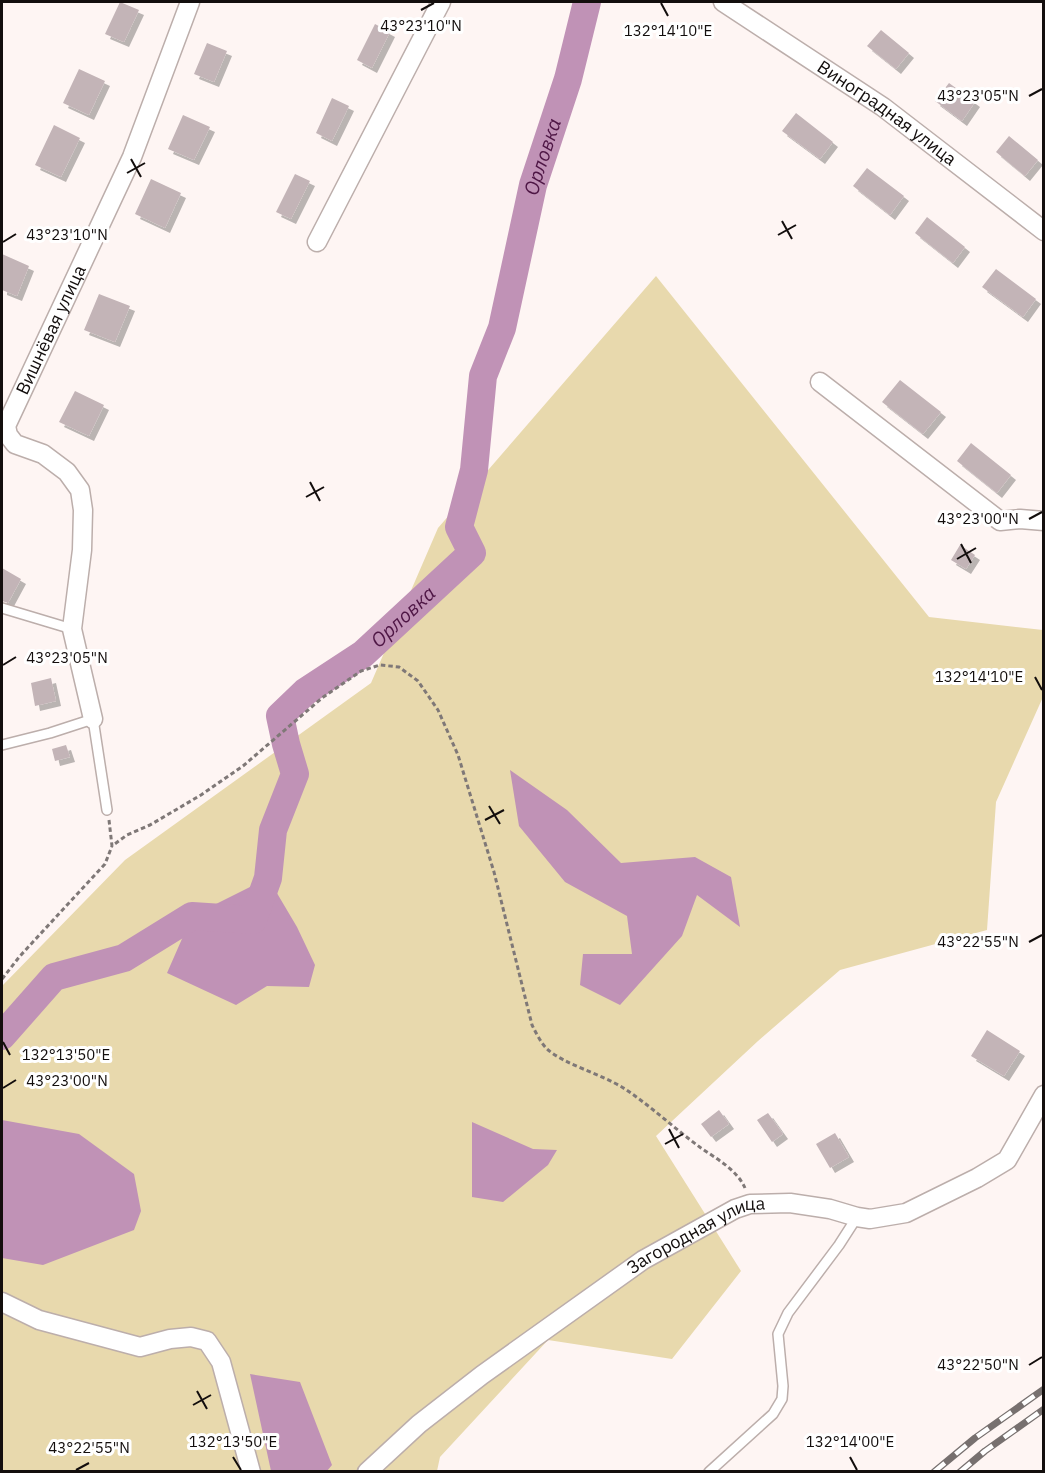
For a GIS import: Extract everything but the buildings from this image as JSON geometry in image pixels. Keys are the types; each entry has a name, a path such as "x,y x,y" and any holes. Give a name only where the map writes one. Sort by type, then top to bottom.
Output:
{"street":[{"name":"Вишнёвая улица","path":"72,629 82,550 83,510 80,490 68,472 43,454 15,444 8,435 6,426 132,157 190,2"},
{"path":"317,242 441,2"},
{"name":"Виноградная улица","path":"732,4 883,107 1044,231"},
{"path":"820,382 1000,522 1020,519 1044,521"},
{"path":"72,629 93,719"},
{"name":"Загородная улица","path":"367,1472 419,1424 482,1375 643,1260 735,1209 750,1204 790,1203 830,1209 870,1219 906,1213 977,1179 1006,1160 1044,1095"},
{"path":"2,1302 39,1320 140,1347 170,1339 191,1337 207,1341 220,1362 251,1472"}],"lane":[{"path":"2,608 72,629"},
{"path":"2,745 93,719 107,810"},
{"path":"709,1472 773,1414 782,1399 778,1334 788,1313 857,1217"}],"path":[{"path":"112,846 160,819 243,766 322,698 361,671 380,665 399,667 417,681 438,710 458,755 494,872 532,1025 546,1048 562,1059 613,1082 647,1104 738,1176 750,1204"},
{"path":"2,979 20,956 105,864 112,846 107,810"}],"shaded area":[{"path":"656,276 929,617 1043,630 1043,697 996,802 987,930 840,970 758,1041 656,1136 741,1271 672,1359 548,1340 440,1457 437,1471 2,1472 2,986 125,860 371,683 438,528"},
{"path":"510,770 567,810 621,863 695,857 731,877 740,927 697,895 682,936 620,1005 580,985 583,954 632,954 627,916 565,882 519,826"},
{"path":"268,878 297,927 315,965 309,987 267,986 236,1005 167,973 192,916"},
{"path":"2,1120 79,1134 134,1174 141,1211 134,1230 43,1265 2,1258"},
{"path":"472,1122 533,1149 557,1150 548,1165 503,1202 472,1197"},
{"path":"250,1374 300,1382 332,1465 327,1471 271,1471"}],"waterway":[{"name":"Орловка","path":"2,1036 54,977 124,958 192,916 253,920 268,878 273,830 295,774 280,716 305,692 363,654 472,553 459,527 474,470 483,376 502,328 533,185 568,79 587,2"}],"railway":[{"path":"934,1472 975,1438 1044,1389"},
{"path":"960,1472 985,1451 1044,1409"}]}
